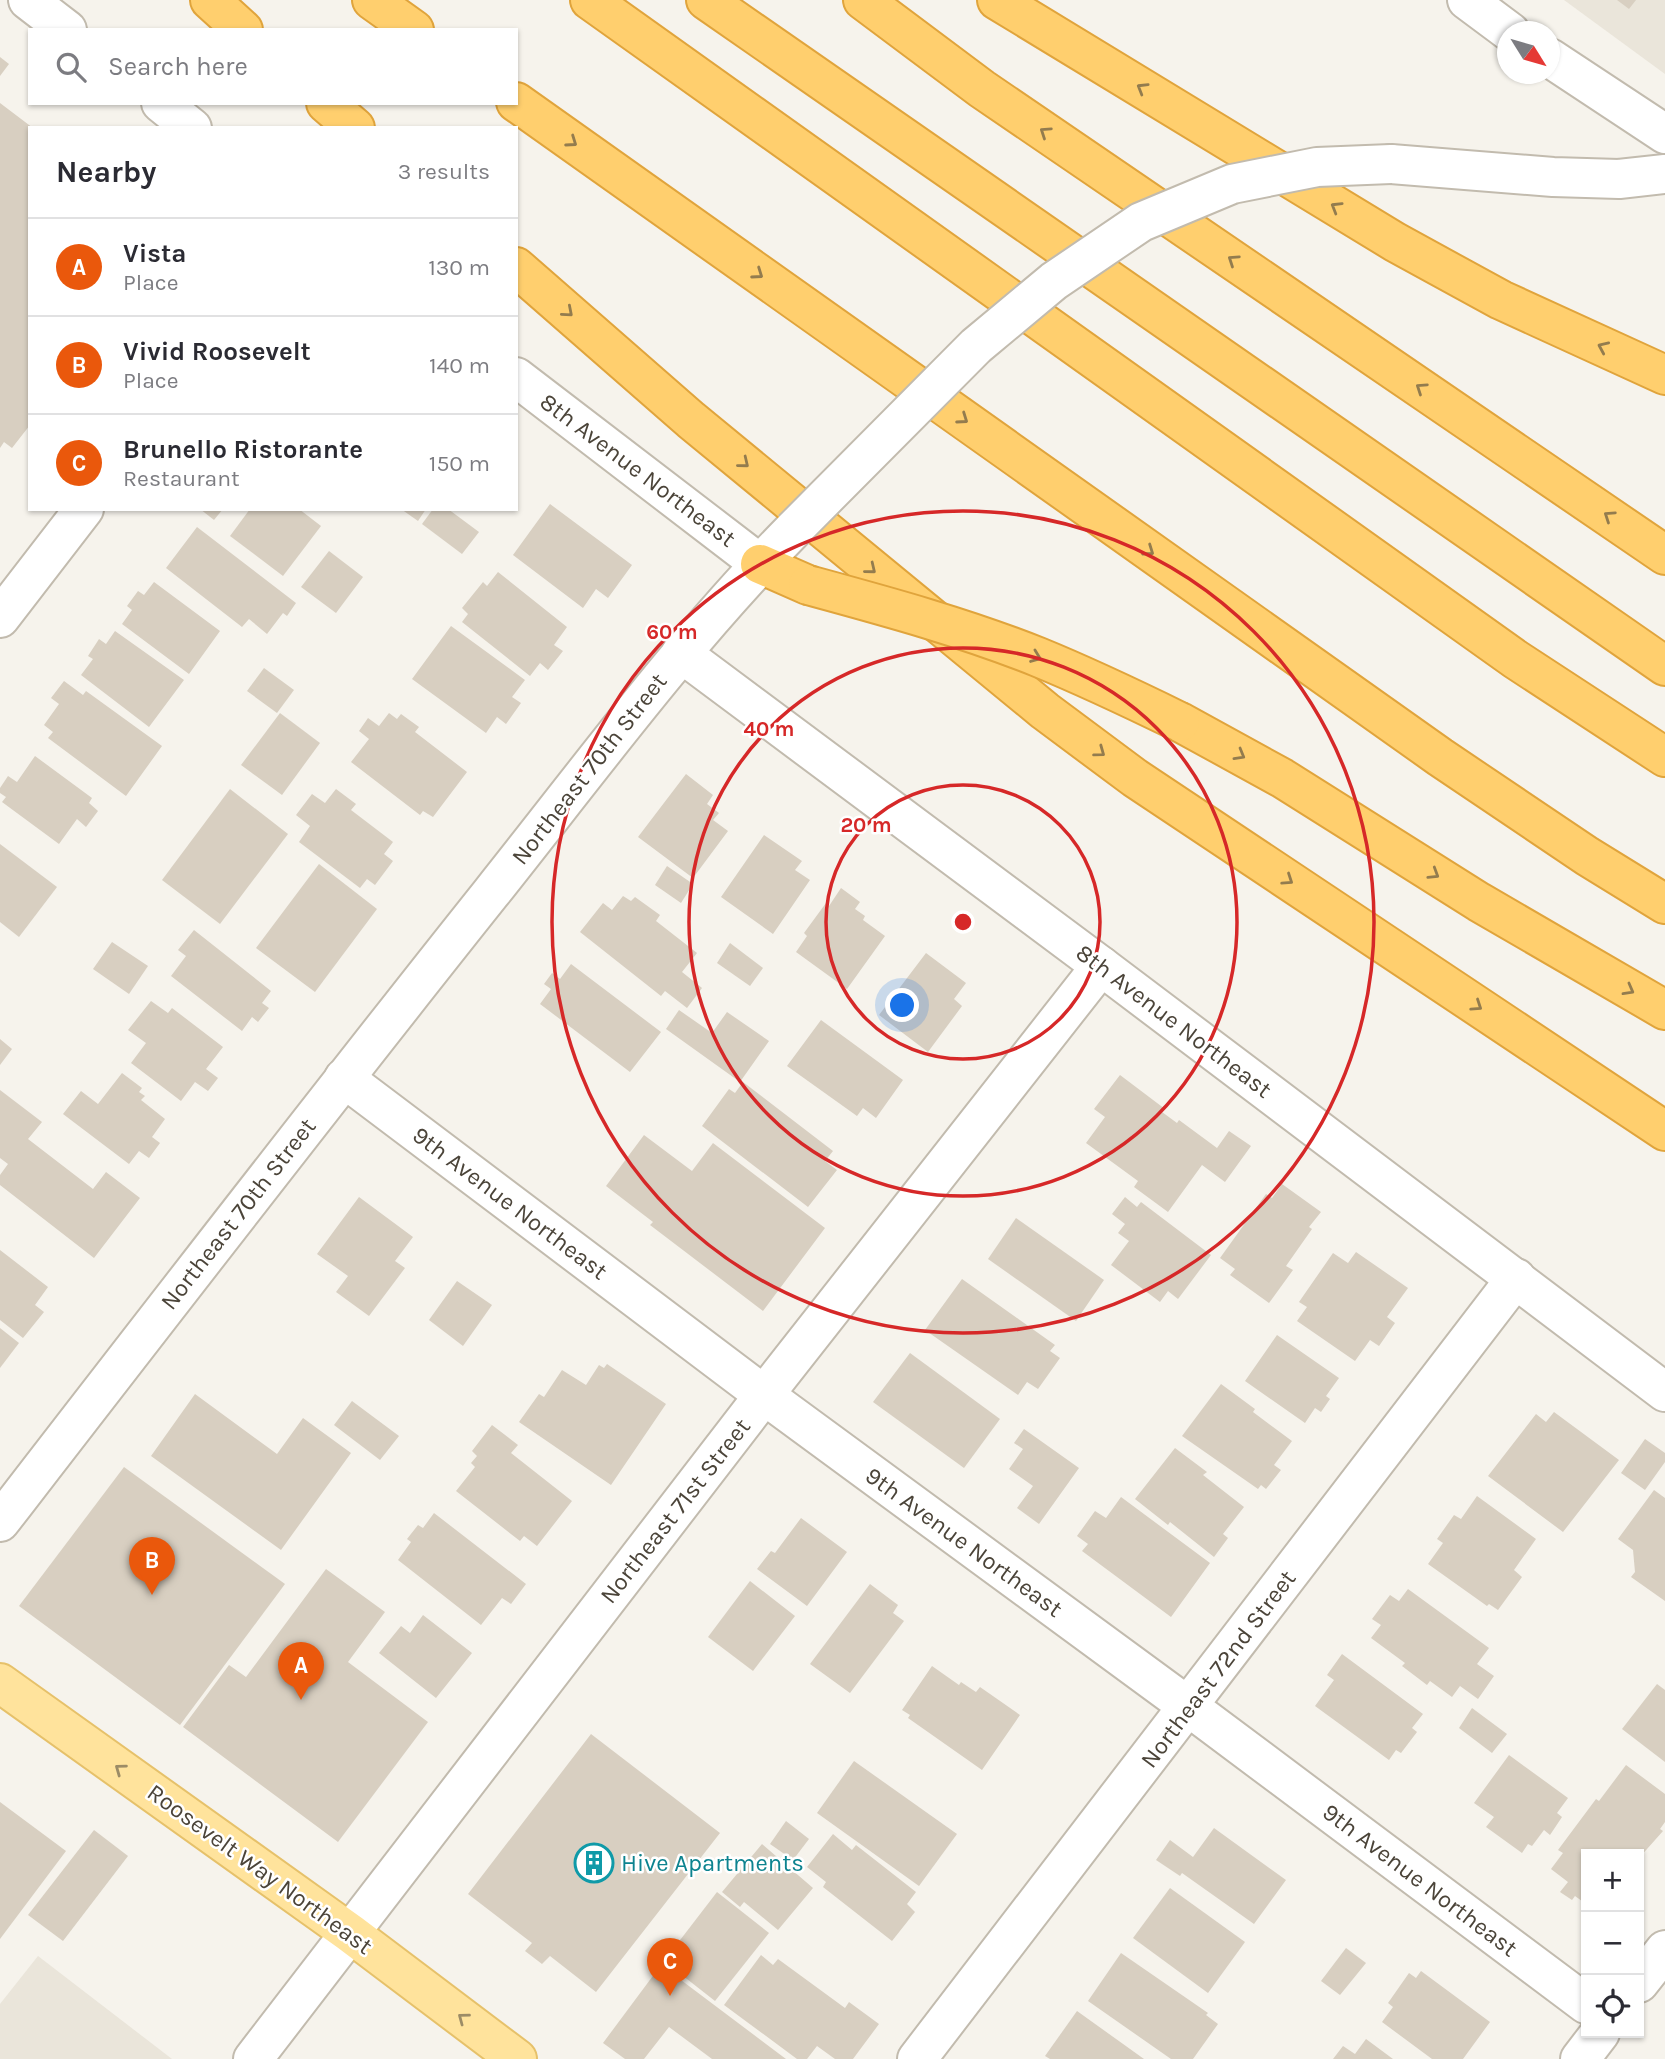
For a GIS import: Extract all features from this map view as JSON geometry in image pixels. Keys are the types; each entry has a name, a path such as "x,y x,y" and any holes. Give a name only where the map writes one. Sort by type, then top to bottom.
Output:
{"highway":[{"path":"210,0 241,28"},
{"path":"372,0 411,28"},
{"path":"590,0 1515,659 1665,757"},
{"path":"706,0 1659,662"},
{"path":"863,0 993,97 1665,555"},
{"path":"997,0 1395,243 1501,300 1665,375"},
{"path":"518,103 1440,757 1587,856 1665,904"},
{"path":"328,105 353,126"},
{"path":"518,269 691,420 806,528 1045,711 1135,778 1665,1131"},
{"path":"760,564 808,585 963,630 1109,687 1282,778 1479,902 1665,1010"}],"main road":[{"name":"Roosevelt Way Northeast","path":"0,1683 350,1934 517,2059"}],"street":[{"path":"28,0 64,28"},
{"path":"1468,0 1497,22"},
{"path":"1560,65 1665,134"},
{"path":"163,105 190,126"},
{"name":"Northeast 70th Street","path":"0,1522 344,1078 681,653 760,564 806,528 976,346 1054,281 1141,222 1232,184 1317,167 1391,164 1619,180 1665,174"},
{"name":"8th Avenue Northeast","path":"518,379 760,564"},
{"path":"0,618 82,511"},
{"name":"8th Avenue Northeast","path":"681,653 1665,1392"},
{"name":"Northeast 71st Street","path":"253,2059 764,1395 1101,966"},
{"name":"9th Avenue Northeast","path":"344,1078 764,1395 1189,1707 1581,2000"},
{"name":"Northeast 72nd Street","path":"917,2059 1516,1278"},
{"path":"1644,1977 1665,1950"},
{"path":"1580,2059 1596,2038"}],"shaded area":[{"path":"1564,0 1665,0 1665,74"},
{"path":"38,1956 172,2059 0,2059 0,2004"}],"building":[{"path":"1617,0 1636,0 1629,9"},
{"path":"0,57 9,64 0,76"},
{"path":"0,103 30,126 28,126 28,428 12,448 4,442 0,448"},
{"path":"550,504 632,565 608,598 596,589 583,608 513,555"},
{"path":"203,511 221,511 214,520"},
{"path":"249,511 302,511 321,526 283,576 230,536"},
{"path":"404,511 425,511 418,521"},
{"path":"432,511 451,511 479,532 462,554 422,524"},
{"path":"197,527 296,603 287,616 283,613 267,634 249,619 242,627 166,568"},
{"path":"329,551 363,577 336,613 301,587"},
{"path":"498,572 567,627 554,645 563,651 548,670 540,663 530,676 462,622 468,614 462,608 483,582 487,586"},
{"path":"154,582 220,631 189,674 122,624 132,610 127,606 138,591 144,595"},
{"path":"451,626 525,680 512,697 521,703 506,724 497,717 486,733 412,679"},
{"path":"115,631 184,680 149,727 81,675 93,659 88,656 99,639 106,644"},
{"path":"264,668 294,690 277,713 247,691"},
{"path":"64,681 83,695 86,691 162,746 126,796 48,738 53,732 44,725 59,704 51,698"},
{"path":"280,713 320,743 282,795 241,765"},
{"path":"389,713 397,719 401,714 419,727 415,732 467,772 433,817 423,811 420,815 351,762 369,739 359,731 368,718 379,726"},
{"path":"35,756 92,798 89,803 98,811 86,827 77,819 59,844 2,802 6,797 0,793 0,788 8,776 17,782"},
{"path":"686,774 713,795 707,804 719,813 713,820 728,831 693,878 638,837"},
{"path":"230,789 288,834 220,924 162,880"},
{"path":"336,789 356,804 351,810 393,842 384,854 393,861 375,885 367,879 360,888 299,842 310,826 296,815 312,794 325,803"},
{"path":"764,835 802,861 795,870 810,880 773,934 721,897"},
{"path":"0,844 57,887 19,937 0,922"},
{"path":"319,864 377,909 315,992 256,948"},
{"path":"667,866 693,884 681,903 655,885"},
{"path":"841,888 860,902 855,909 865,916 863,920 885,936 847,989 796,952 807,936 804,933 826,903 829,906"},
{"path":"623,896 631,901 635,897 660,915 656,921 697,953 682,972 702,988 687,1008 665,991 661,996 580,932 603,903 612,910"},
{"path":"194,930 271,991 262,1003 269,1008 258,1022 252,1017 242,1031 171,976 186,956 178,950"},
{"path":"112,942 148,966 129,994 93,969"},
{"path":"730,943 763,968 750,986 717,963"},
{"path":"926,953 966,983 954,999 962,1006 928,1052 879,1015"},
{"path":"571,964 661,1032 630,1072 540,1004 551,989 544,984 552,973 560,979"},
{"path":"151,1001 168,1013 172,1008 223,1047 206,1069 218,1078 208,1091 195,1082 181,1101 131,1063 146,1043 128,1030"},
{"path":"679,1010 712,1033 727,1012 769,1041 740,1082 666,1029"},
{"path":"821,1020 903,1080 876,1118 863,1108 857,1116 787,1066"},
{"path":"0,1039 12,1049 0,1065"},
{"path":"122,1073 142,1088 139,1092 145,1096 141,1100 165,1119 152,1137 160,1143 149,1158 139,1151 129,1164 63,1114 81,1091 98,1104"},
{"path":"1120,1075 1165,1109 1162,1112 1177,1123 1179,1120 1217,1148 1229,1131 1251,1146 1225,1182 1202,1165 1168,1212 1134,1187 1138,1181 1086,1143 1105,1117 1094,1109"},
{"path":"743,1082 833,1151 825,1161 837,1170 808,1207 702,1126 729,1089 735,1093"},
{"path":"0,1090 42,1122 28,1139 93,1189 106,1172 140,1198 94,1258 0,1185 0,1175 8,1164 0,1158"},
{"path":"644,1135 692,1171 713,1143 825,1228 763,1311 650,1225 653,1222 606,1186"},
{"path":"1282,1184 1321,1212 1286,1266 1293,1270 1269,1303 1230,1275 1235,1269 1220,1258 1266,1194 1272,1198"},
{"path":"359,1197 413,1237 395,1261 405,1268 369,1316 336,1292 348,1276 317,1254"},
{"path":"1125,1197 1137,1207 1141,1202 1211,1255 1178,1299 1168,1291 1160,1302 1111,1265 1129,1241 1118,1233 1125,1224 1112,1214"},
{"path":"1016,1218 1104,1280 1076,1321 988,1259"},
{"path":"0,1250 48,1287 35,1305 44,1312 23,1338 0,1320"},
{"path":"1356,1252 1408,1288 1387,1317 1395,1323 1379,1346 1370,1340 1355,1361 1297,1321 1307,1307 1299,1302 1333,1253 1348,1263"},
{"path":"962,1279 1055,1345 1050,1351 1060,1358 1038,1389 1027,1382 1018,1395 925,1330"},
{"path":"457,1281 492,1305 463,1346 429,1320"},
{"path":"0,1328 19,1343 0,1368"},
{"path":"1277,1335 1339,1378 1326,1396 1330,1399 1321,1412 1315,1408 1305,1423 1245,1381"},
{"path":"910,1353 1000,1419 964,1468 873,1402"},
{"path":"607,1364 666,1404 611,1485 519,1422 539,1394 544,1397 562,1370 586,1385 599,1365 604,1368"},
{"path":"1221,1384 1292,1441 1274,1465 1281,1470 1266,1489 1261,1485 1258,1489 1182,1436"},
{"path":"195,1394 277,1454 303,1418 351,1453 281,1550 151,1456"},
{"path":"352,1401 399,1436 380,1460 334,1425"},
{"path":"1554,1412 1619,1460 1563,1532 1488,1476 1536,1414 1546,1422"},
{"path":"492,1425 518,1445 511,1453 572,1501 537,1546 524,1536 520,1541 456,1491 475,1467 471,1463 477,1456 472,1451"},
{"path":"1024,1429 1079,1468 1039,1524 1017,1508 1033,1486 1009,1469 1023,1449 1014,1443"},
{"path":"1645,1439 1665,1453 1665,1462 1645,1490 1621,1473"},
{"path":"1175,1448 1207,1472 1203,1475 1244,1507 1223,1534 1228,1538 1214,1557 1170,1522 1168,1525 1135,1499"},
{"path":"124,1467 285,1584 180,1725 19,1606"},
{"path":"1654,1490 1665,1498 1665,1601 1631,1577 1635,1572 1633,1550 1618,1539"},
{"path":"1477,1496 1536,1539 1514,1570 1522,1577 1498,1610 1489,1604 1487,1606 1428,1564 1443,1543 1437,1539 1454,1515 1461,1519"},
{"path":"1121,1497 1210,1563 1171,1617 1082,1551 1088,1544 1077,1536 1095,1511 1106,1518"},
{"path":"434,1513 526,1584 511,1604 502,1598 481,1625 398,1560 411,1542 407,1539 418,1525 423,1528"},
{"path":"801,1518 847,1552 807,1606 757,1569 771,1551 775,1553"},
{"path":"326,1569 385,1612 348,1662 428,1722 338,1842 183,1727 229,1665 246,1677"},
{"path":"750,1581 795,1616 753,1671 708,1637"},
{"path":"870,1584 898,1605 893,1613 904,1621 850,1693 810,1664"},
{"path":"1408,1589 1489,1648 1477,1664 1494,1676 1478,1699 1460,1686 1452,1697 1430,1681 1427,1685 1402,1666 1405,1663 1371,1638 1381,1625 1372,1619 1390,1595 1399,1601"},
{"path":"423,1615 472,1653 436,1698 379,1653 401,1626 410,1633"},
{"path":"1342,1654 1423,1714 1412,1728 1417,1732 1401,1753 1396,1750 1389,1760 1315,1706 1334,1680 1327,1675"},
{"path":"932,1666 959,1685 961,1682 976,1692 980,1687 1020,1715 982,1770 908,1718 910,1715 902,1710"},
{"path":"1657,1684 1665,1690 1665,1762 1622,1729"},
{"path":"1472,1708 1507,1734 1492,1753 1459,1728"},
{"name":"Hive Apartments","path":"591,1734 720,1833 596,1992 550,1956 542,1964 525,1951 532,1943 468,1894"},
{"path":"1509,1755 1568,1798 1557,1813 1562,1817 1550,1835 1544,1830 1532,1846 1528,1844 1522,1853 1486,1827 1494,1817 1474,1803"},
{"path":"854,1761 957,1834 919,1886 817,1813"},
{"path":"1626,1765 1665,1794 1665,1822 1660,1829 1663,1831 1644,1852 1644,1849 1581,1849 1581,1900 1575,1896 1572,1900 1560,1892 1568,1882 1551,1869 1563,1853 1558,1850 1596,1799 1599,1801"},
{"path":"0,1802 66,1851 0,1939"},
{"path":"786,1821 809,1839 793,1860 770,1844"},
{"path":"1214,1828 1286,1880 1254,1924 1182,1873 1180,1876 1156,1860 1170,1840 1193,1857"},
{"path":"94,1830 128,1856 63,1941 28,1915"},
{"path":"833,1834 852,1850 856,1845 916,1892 907,1904 915,1912 892,1941 823,1887 826,1882 807,1867"},
{"path":"762,1844 813,1888 778,1930 744,1902 740,1907 722,1892"},
{"path":"1170,1888 1245,1942 1208,1993 1133,1938"},
{"path":"717,1892 769,1933 715,2001 664,1961"},
{"path":"1346,1948 1366,1963 1340,1995 1321,1981"},
{"path":"1121,1953 1208,2013 1206,2015 1218,2024 1193,2059 1171,2059 1088,2001"},
{"path":"761,1955 773,1965 778,1959 845,2008 849,2002 879,2024 853,2059 835,2059 817,2046 807,2059 797,2059 724,2005"},
{"path":"661,1965 786,2059 712,2059 669,2027 644,2059 625,2059 603,2043"},
{"path":"1421,1971 1490,2022 1463,2059 1432,2059 1382,2022 1393,2007 1388,2003 1409,1973 1416,1978"},
{"path":"1077,2011 1144,2059 1050,2059 1045,2056"},
{"path":"1366,2039 1393,2059 1333,2059 1343,2046 1355,2054"}],"place":[{"name":"Vivid Roosevelt","path":"152,1595"},
{"name":"Vista","path":"301,1700"},
{"name":"Hive Apartments","path":"594,1863"},
{"name":"Brunello Ristorante","path":"670,1996"}]}
